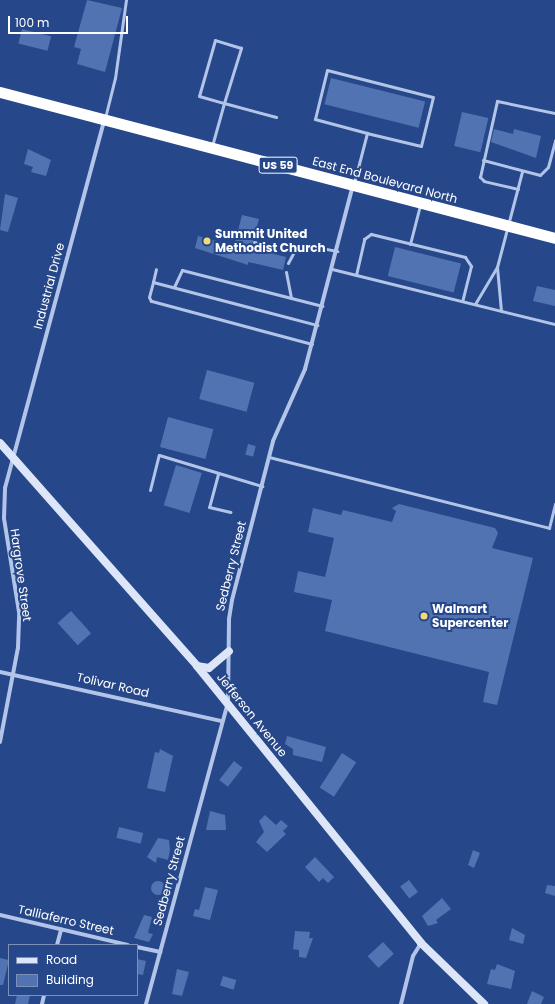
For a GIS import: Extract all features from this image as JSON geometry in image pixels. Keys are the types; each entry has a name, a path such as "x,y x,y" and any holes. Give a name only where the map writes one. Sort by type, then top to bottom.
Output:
{"highway":[{"name":"East End Boulevard North","path":"0,92 555,238"}],"street":[{"name":"Industrial Drive","path":"14,457 104,120"},
{"name":"Sedberry Street","path":"146,1004 221,721 228,703 230,610 269,457 276,433 301,381 337,251 353,185"},
{"name":"Jefferson Avenue","path":"0,443 198,666 421,943 484,1004"},
{"name":"Hargrove Street","path":"0,742 15,676 18,612 4,518 5,488 14,457"},
{"path":"198,666 209,668 229,651"},
{"name":"Tolivar Road","path":"0,672 221,721"},
{"name":"Talliaferro Street","path":"0,915 124,944"},
{"path":"57,944 61,930"},
{"path":"401,1004 413,956 421,943"},
{"path":"138,947 160,952"}],"lane":[{"path":"104,120 115,78 126,0"},
{"path":"211,148 224,103 241,48 215,40 199,96 224,103 276,117"},
{"path":"327,70 433,97 421,146 367,133 315,119 327,70"},
{"path":"518,189 482,180 483,160 498,100 555,113"},
{"path":"353,185 367,133"},
{"path":"483,160 536,175 546,171 555,140"},
{"path":"475,304 497,267 522,172"},
{"path":"410,244 420,203"},
{"path":"356,275 364,240 371,234 468,259 471,266 462,301"},
{"path":"254,242 293,252 311,244 337,251"},
{"path":"288,264 293,252"},
{"path":"497,267 501,311"},
{"path":"156,269 149,297 152,301 312,344"},
{"path":"332,269 555,324"},
{"path":"174,287 182,270 322,306"},
{"path":"286,272 291,298"},
{"path":"153,282 317,324"},
{"path":"150,490 159,454 212,468 218,474 262,486"},
{"path":"269,457 549,528 555,504"},
{"path":"218,474 209,507 230,512"}],"building":[{"path":"87,0 122,8 105,72 77,64 81,49 74,47"},
{"path":"22,29 51,36 47,51 18,44"},
{"path":"331,78 425,101 419,128 324,104"},
{"path":"462,112 488,118 480,152 454,146"},
{"path":"494,129 513,134 514,129 541,136 536,158 491,142"},
{"path":"28,149 51,160 46,176 31,172 33,167 24,164"},
{"path":"5,194 18,198 8,232 0,230"},
{"name":"Summit United Methodist Church","path":"242,215 259,219 251,248 286,257 283,270 248,262 248,265 195,248 198,236 234,246"},
{"path":"395,247 461,263 454,293 388,276"},
{"path":"537,286 555,290 555,306 533,301"},
{"path":"207,370 254,383 247,412 199,399"},
{"path":"168,417 213,429 205,459 160,447"},
{"path":"248,444 256,446 253,457 245,455"},
{"path":"176,465 202,473 190,513 164,505"},
{"name":"Walmart Supercenter","path":"399,504 495,528 498,533 492,548 533,558 497,705 483,702 489,672 325,631 332,600 294,592 298,571 325,577 334,538 308,532 313,508 341,515 343,510 392,522 396,511 392,508"},
{"path":"71,611 91,633 78,645 58,623"},
{"path":"287,736 326,747 322,762 293,755 293,749 285,744"},
{"path":"160,749 173,756 165,792 147,788 155,752 159,753"},
{"path":"342,753 356,762 334,797 320,787"},
{"path":"234,761 243,768 228,787 219,780"},
{"path":"210,811 225,815 226,830 206,830"},
{"path":"265,815 276,825 281,820 288,826 283,831 286,834 267,852 256,842 264,832 259,821"},
{"path":"119,827 143,833 141,844 116,838"},
{"path":"158,838 169,840 170,850 168,860 157,857 156,863 147,857"},
{"path":"473,850 480,853 474,868 468,865"},
{"path":"315,857 334,877 328,883 323,878 319,882 305,867"},
{"path":"409,880 418,892 409,899 400,887"},
{"path":"158,881 163,883 165,888 163,893 158,895 153,893 151,888 153,883"},
{"path":"547,885 555,886 555,896 545,893"},
{"path":"205,887 218,890 210,920 193,916 195,909 199,910"},
{"path":"442,898 451,909 436,920 438,923 428,926 422,916"},
{"path":"144,915 152,917 148,933 153,934 149,942 134,938"},
{"path":"512,928 525,935 523,944 509,940"},
{"path":"295,931 310,932 309,938 313,938 306,958 299,957 299,950 293,949"},
{"path":"383,942 394,954 379,968 368,956"},
{"path":"0,958 8,960 8,964 3,985 0,985"},
{"path":"138,959 146,961 143,975 138,974"},
{"path":"497,964 515,971 511,989 487,984 491,969 495,970"},
{"path":"177,969 189,972 182,996 172,994"},
{"path":"223,976 236,980 233,990 220,986"},
{"path":"532,991 544,997 541,1004 527,1004"},
{"path":"17,996 30,996 28,1004 15,1004"}],"place":[{"name":"Summit United Methodist Church","path":"207,241"},
{"name":"Walmart Supercenter","path":"424,616"}]}
